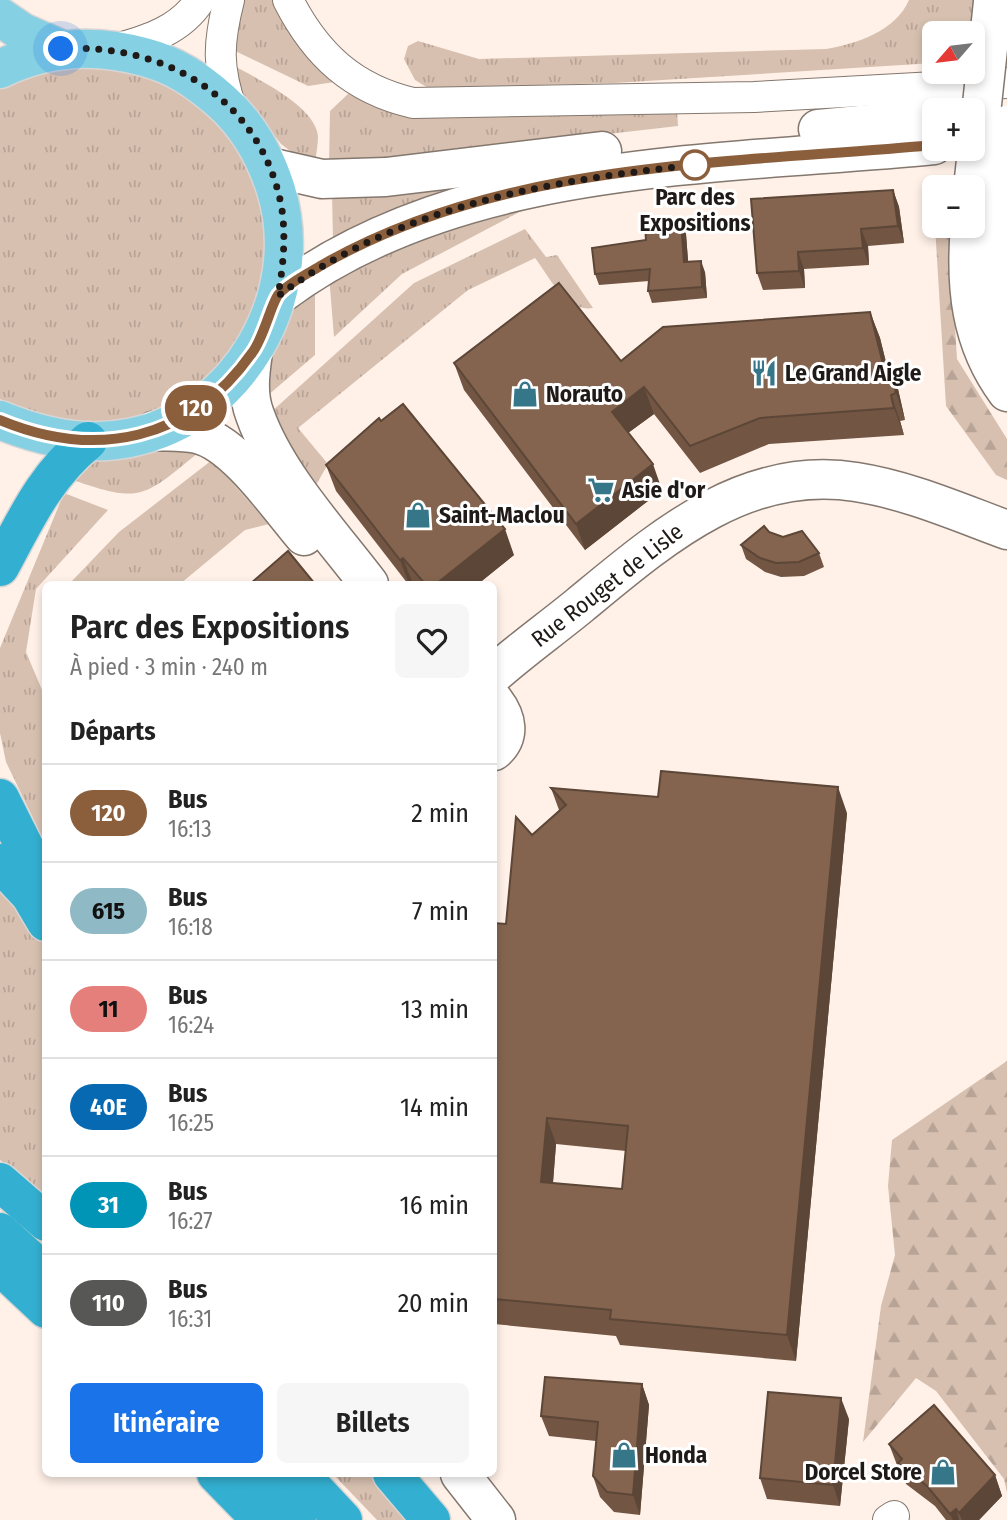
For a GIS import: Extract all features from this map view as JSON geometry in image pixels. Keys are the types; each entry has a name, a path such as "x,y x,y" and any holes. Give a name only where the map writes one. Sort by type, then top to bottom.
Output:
{"highway":[{"path":"0,567 50,478 64,461 88,441"},
{"path":"0,797 42,882"},
{"path":"0,863 30,895 42,915"},
{"path":"0,1182 42,1219"},
{"path":"0,1232 42,1270"},
{"path":"0,1266 42,1305"},
{"path":"219,1477 261,1520"},
{"path":"255,1477 297,1520"},
{"path":"303,1477 343,1520"},
{"path":"395,1477 431,1520"}],"main road":[{"path":"0,17 22,33 61,49"},
{"path":"0,69 20,59 61,49 116,49 177,68 198,81 232,110 253,137 269,167 282,209 284,242 278,296 268,325 253,352 230,381 201,406 153,431 132,438 88,441 57,439 0,420"}],"street":[{"path":"116,49 149,40 172,29 200,0"},
{"path":"229,0 222,31 221,78 232,110"},
{"path":"288,0 318,46 352,80 383,96 414,103 754,97 1007,83"},
{"path":"983,175 993,1"},
{"path":"985,113 1007,112"},
{"path":"278,296 321,265 369,241 515,191 570,167 922,120"},
{"path":"985,181 1007,125"},
{"path":"985,141 1007,139"},
{"path":"269,167 321,179 386,177 727,162 922,146"},
{"path":"985,210 1007,341"},
{"path":"969,238 967,282 973,319 982,352 1007,392"},
{"path":"253,352 249,382 254,414 266,441 367,581"},
{"path":"153,431 198,434 219,443 250,474 343,581"},
{"name":"Rue Rouget de Lisle","path":"497,672 669,534 729,499 759,488 815,479 854,481 890,488 1007,530"},
{"path":"497,706 505,719 506,732 497,746"},
{"path":"462,1477 496,1520"}],"green space":[{"path":"241,0 277,0 341,81 308,86 229,48"},
{"path":"909,0 979,0 975,21 922,21 922,64 614,83 428,88 415,80 404,59 408,46 418,41 479,59 826,49 850,44 874,34 885,28 903,11"},
{"path":"231,64 282,94 307,114 318,136 315,163 302,160 281,144 234,85"},
{"path":"95,65 159,80 183,91 234,139 258,187 266,237 261,287 242,334 210,374 166,404 112,421 84,423 54,420 26,412 0,399 0,88 44,70"},
{"path":"348,94 365,96 433,118 677,109 678,126 329,166 330,111"},
{"path":"470,183 470,188 333,240 332,193"},
{"path":"522,207 523,210 402,274 334,337 329,275 440,230"},
{"path":"525,229 546,257 557,255 593,308 583,308 566,299 535,258 468,290 298,428 328,464 316,485 292,458 270,413 414,283"},
{"path":"936,238 950,238 957,359 1007,439 1007,480 996,475 946,406"},
{"path":"315,286 315,355 260,402 259,383 297,301"},
{"path":"170,443 199,452 165,479 140,492 112,492 70,479 90,461"},
{"path":"212,460 269,524 245,530 184,581 72,581 119,532"},
{"path":"64,493 108,510 36,589 26,652 42,690 42,837 6,762 0,733 0,648"},
{"path":"0,881 42,936 42,1196 0,1160"},
{"path":"1007,1061 1007,1493 1004,1479 936,1391 916,1378 863,1442 881,1306 895,1255 888,1186 892,1140"},
{"path":"336,1477 373,1477 408,1520 377,1520"}],"building":[{"path":"893,190 898,226 861,229 863,248 798,252 799,271 757,273 751,199"},
{"path":"681,222 684,262 701,261 702,287 648,291 650,269 595,274 592,248 646,240 645,225"},
{"path":"559,283 621,361 663,327 870,312 883,364 888,362 896,393 891,395 894,408 760,418 690,446 644,387 612,412 653,464 576,524 454,363"},
{"name":"Saint-Maclou","path":"403,404 505,529 440,581 422,581 403,558 400,560 326,465 379,418 381,421"},
{"path":"764,526 769,532 783,537 802,531 819,553 799,562 776,563 760,558 741,545"},
{"path":"288,551 313,581 253,581"},
{"path":"661,771 838,787 787,1335 610,1319 611,1310 497,1299 497,923 506,924 516,817 532,835 566,805 551,788 658,797","holes":["547,1118 628,1126 622,1189 541,1182"]},
{"name":"Honda","path":"545,1377 642,1384 633,1495 607,1492 593,1476 598,1422 541,1416"},
{"path":"768,1392 841,1398 833,1485 760,1478"},
{"name":"Dorcel Store","path":"934,1405 995,1475 959,1513 956,1509 950,1514 927,1486 898,1463 902,1459 889,1444"}],"bus line":[{"name":"120","path":"0,420 27,432 57,439 88,441 132,438 169,424 201,406 230,381 253,352 268,325 278,296 300,279 321,265 369,241 515,191 640,171 922,146"}],"place":[{"name":"Parc des Expositions","path":"695,165"},
{"name":"Le Grand Aigle","path":"764,373"},
{"name":"Norauto","path":"525,394"},
{"name":"Asie d'or","path":"601,490"},
{"name":"Saint-Maclou","path":"418,515"},
{"name":"Honda","path":"624,1455"},
{"name":"Dorcel Store","path":"943,1472"}],"route":[{"path":"61,49 116,49 159,61 198,81 232,110 253,137 269,167 282,209 285,252 278,296 321,265 369,241 515,191 559,182 705,164 695,165"}]}
